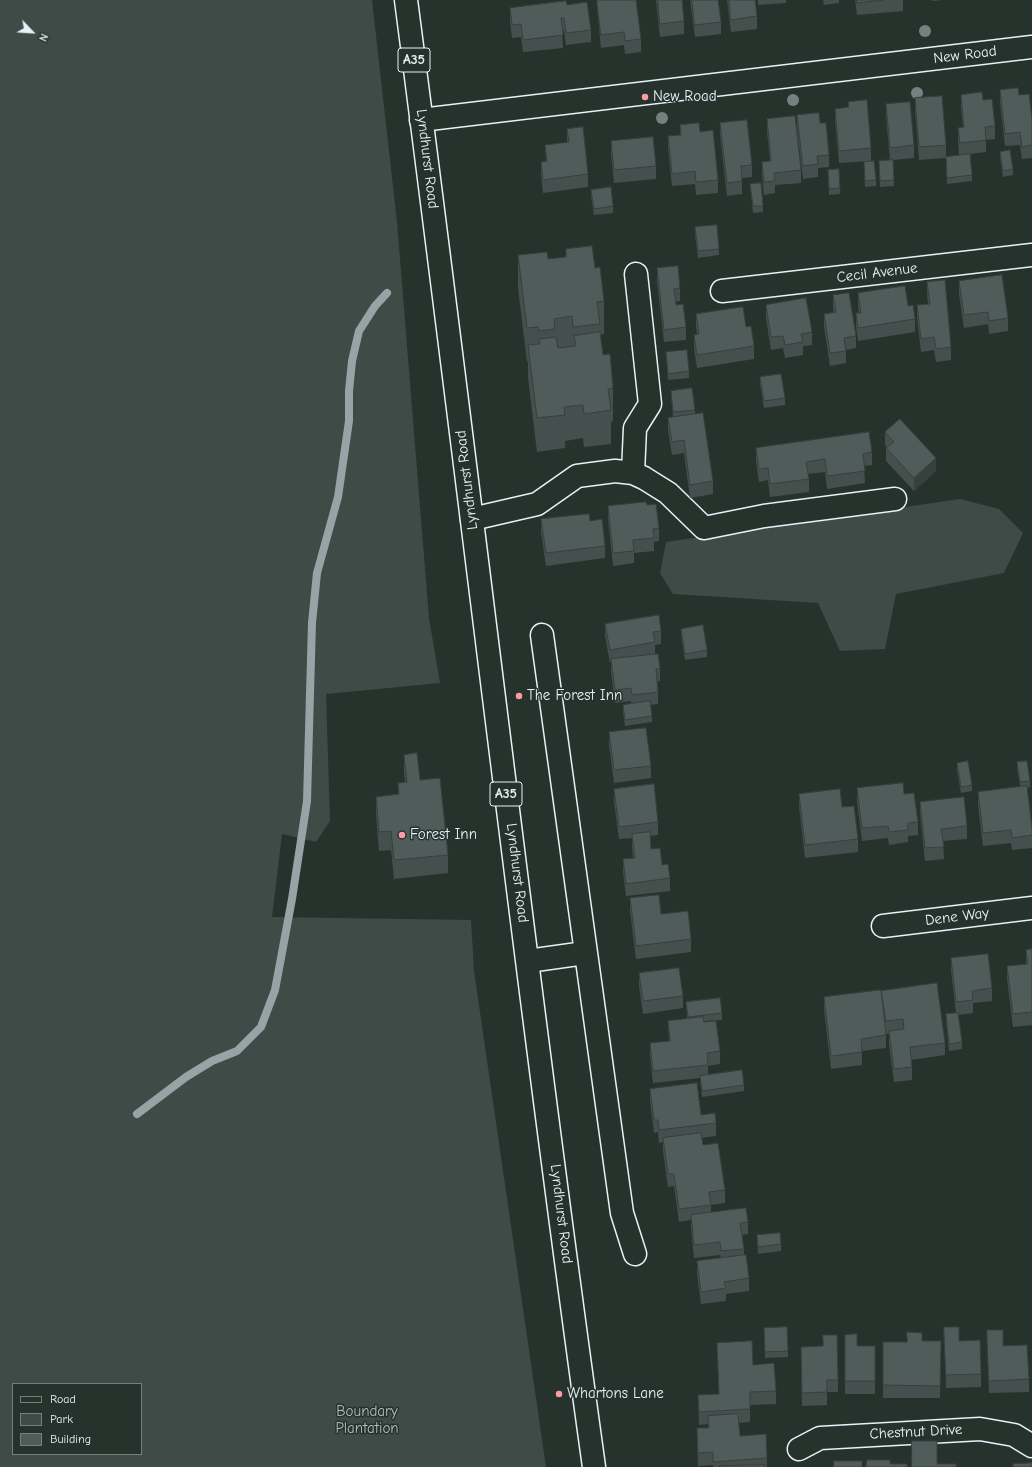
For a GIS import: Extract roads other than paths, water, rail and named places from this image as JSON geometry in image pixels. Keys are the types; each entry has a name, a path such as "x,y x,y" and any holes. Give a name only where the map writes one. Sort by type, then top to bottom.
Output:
{"street":[{"name":"Lyndhurst Road","path":"406,0 594,1467"},
{"name":"New Road","path":"421,120 1032,47"},
{"name":"Cecil Avenue","path":"722,291 1032,255"},
{"path":"633,473 635,428 650,404 636,274"},
{"path":"472,519 537,504 577,476 615,471 633,473 668,493 704,528 764,516 895,499"},
{"path":"542,635 622,1213 635,1254"},
{"name":"Dene Way","path":"883,926 1032,908"},
{"path":"528,961 585,953"},
{"name":"Chestnut Drive","path":"799,1449 820,1438 980,1429 1014,1435 1032,1446"}],"waterway":[{"path":"137,1114 186,1077 212,1061 237,1051 261,1027 275,990 292,899 307,801 312,623 317,573 338,497 349,421 349,391 352,361 359,331 375,306 387,293"}],"place":[{"name":"New Road","path":"645,97"},
{"name":"The Forest Inn","path":"519,696"},
{"name":"Forest Inn","path":"402,835"},
{"name":"Whartons Lane","path":"559,1394"}],"park label":[{"name":"Boundary Plantation","path":"367,1420"}]}
